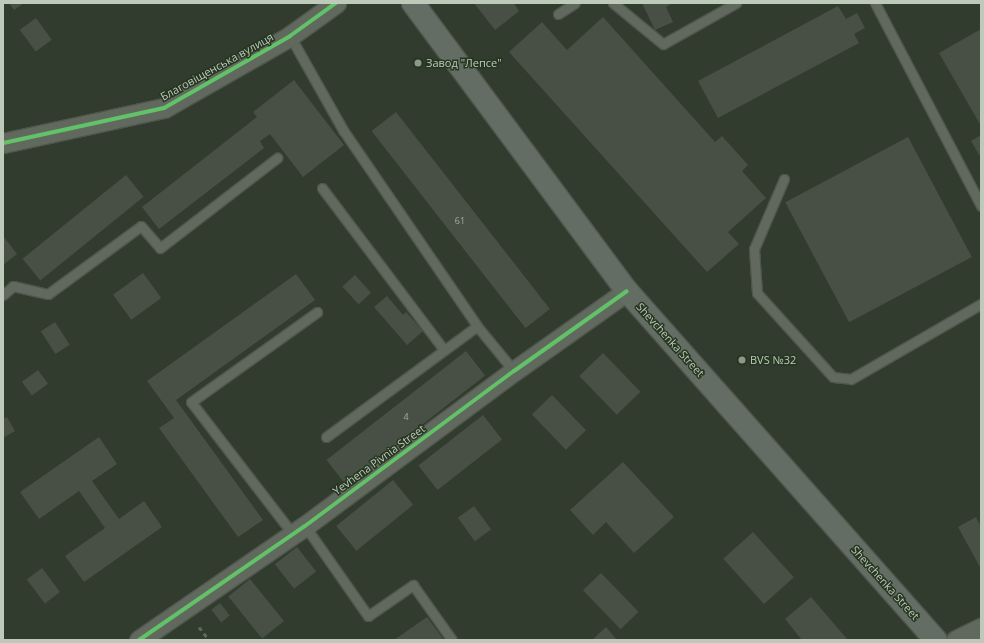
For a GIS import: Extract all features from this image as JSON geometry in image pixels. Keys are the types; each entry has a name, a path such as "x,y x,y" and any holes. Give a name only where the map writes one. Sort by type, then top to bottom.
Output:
{"main road":[{"name":"Shevchenka Street","path":"413,3 627,291 936,640"}],"street":[{"name":"Благовіщенська вулиця","path":"3,143 164,108 290,36 336,3"},
{"name":"Yevhena Pivnia Street","path":"140,640 298,529 514,371 627,291"},
{"path":"956,640 981,628"}],"lane":[{"path":"558,14 575,3"},
{"path":"613,3 663,44 736,3"},
{"path":"875,3 981,206"},
{"path":"290,36 343,130 477,326 514,371"},
{"path":"3,295 13,286 48,294 142,226 160,248 277,158"},
{"path":"784,179 754,249 757,293 832,377 851,379 981,304"},
{"path":"322,188 444,350"},
{"path":"317,312 191,402 298,529 368,616 413,585 452,640"},
{"path":"326,437 477,326"}],"building":[{"path":"9,3 24,3 14,10"},
{"path":"474,3 514,3 519,11 495,30"},
{"path":"642,3 673,3 666,7 673,22 655,30"},
{"path":"838,6 846,19 857,13 865,28 854,34 859,43 718,118 698,81"},
{"path":"603,17 715,142 722,136 748,165 742,171 766,198 728,232 739,244 707,272 509,52 542,22 567,50"},
{"path":"36,18 52,40 36,52 20,30"},
{"path":"981,29 981,126 939,53"},
{"path":"294,80 344,145 303,177 270,134 260,141 264,148 159,229 142,207 257,117 253,112"},
{"path":"396,112 550,309 525,328 372,131"},
{"path":"981,135 981,158 971,141"},
{"path":"908,137 972,257 849,322 785,202"},
{"path":"126,175 144,197 40,280 23,259"},
{"path":"3,236 17,254 3,265"},
{"path":"143,273 161,298 131,320 113,295"},
{"path":"296,274 315,300 176,400 263,520 238,537 159,428 174,418 147,381"},
{"path":"355,275 371,293 358,304 342,286"},
{"path":"387,296 403,315 406,312 423,331 407,345 374,307"},
{"path":"55,322 70,345 55,354 41,331"},
{"path":"466,351 485,375 346,484 327,460"},
{"path":"603,353 641,392 617,415 579,376"},
{"path":"38,370 48,384 32,396 22,382"},
{"path":"552,395 586,430 566,450 532,414"},
{"path":"483,415 502,439 437,490 418,465"},
{"path":"7,417 15,431 3,438 3,419"},
{"path":"99,437 117,464 92,481 119,519 144,501 162,527 84,582 65,556 105,528 79,491 39,519 20,492"},
{"path":"623,462 674,517 634,553 606,522 593,535 570,510"},
{"path":"393,480 413,505 356,551 336,526"},
{"path":"474,506 491,529 475,541 458,518"},
{"path":"976,517 981,527 981,569 958,527"},
{"path":"753,532 794,577 764,604 723,559"},
{"path":"297,547 316,571 294,589 275,564"},
{"path":"42,568 60,592 45,603 27,579"},
{"path":"601,573 639,612 621,629 583,590"},
{"path":"250,579 284,621 262,639 228,597"},
{"path":"811,597 848,640 802,640 785,619"},
{"path":"220,603 230,616 221,622 211,610"},
{"path":"427,617 444,640 394,640"},
{"path":"606,627 617,640 592,640"}],"railway":[{"path":"199,627 209,640"}],"cycle path":[{"path":"3,143 164,108 290,36 336,3"},
{"path":"139,640 305,526 514,371 627,291"}],"place":[{"name":"Завод \"Лепсе\"","path":"418,63"},
{"name":"BVS №32","path":"742,360"}]}
